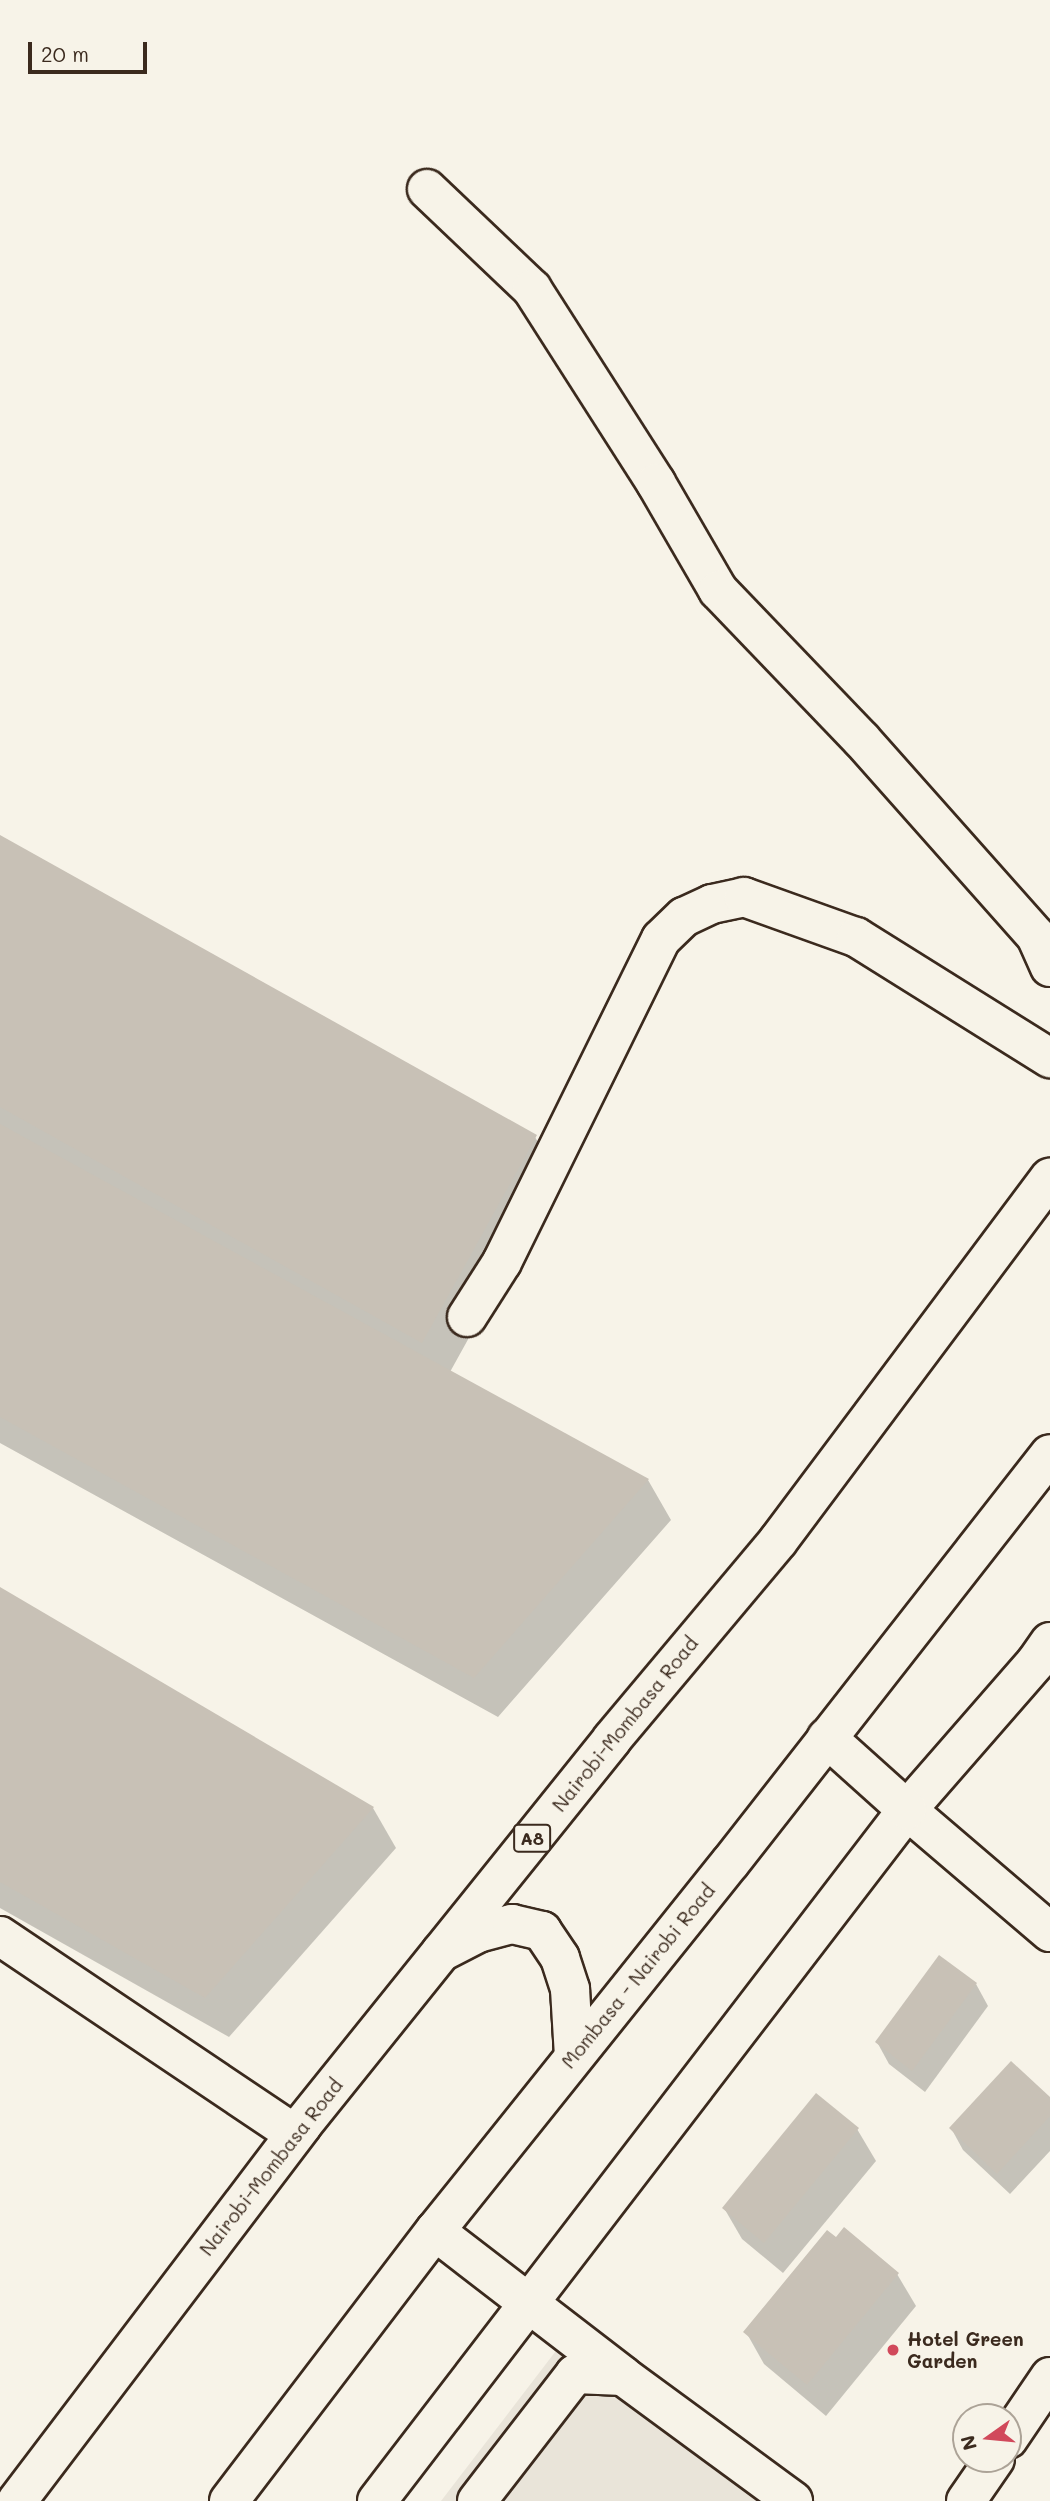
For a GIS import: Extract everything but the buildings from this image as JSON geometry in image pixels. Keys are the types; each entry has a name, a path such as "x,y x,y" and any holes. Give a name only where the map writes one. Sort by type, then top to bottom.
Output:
{"main road":[{"path":"427,189 532,289 656,482 718,590 861,739 1036,936 1050,967"},
{"path":"467,1318 502,1262 661,939 684,917 712,904 744,897 856,937 1050,1058"},
{"name":"Nairobi-Mombasa Road","path":"17,2501 295,2134 612,1739 778,1541 1050,1178"},
{"name":"Mombasa - Nairobi Road","path":"229,2501 435,2231 1050,1454"},
{"path":"377,2501 907,1810 1036,1662 1050,1642"},
{"path":"827,1738 1050,1931"},
{"path":"441,1952 478,1933 512,1924 542,1931 560,1958 570,1989 574,2056"},
{"path":"0,1936 295,2134"},
{"path":"435,2231 528,2304 793,2501"},
{"path":"477,2501 575,2374 623,2375"},
{"path":"1022,2419 1050,2378"},
{"path":"966,2501 985,2473"}],"shaded area":[{"path":"575,2326 816,2501 441,2501"}],"place":[{"name":"Hotel Green Garden","path":"893,2350"}]}
